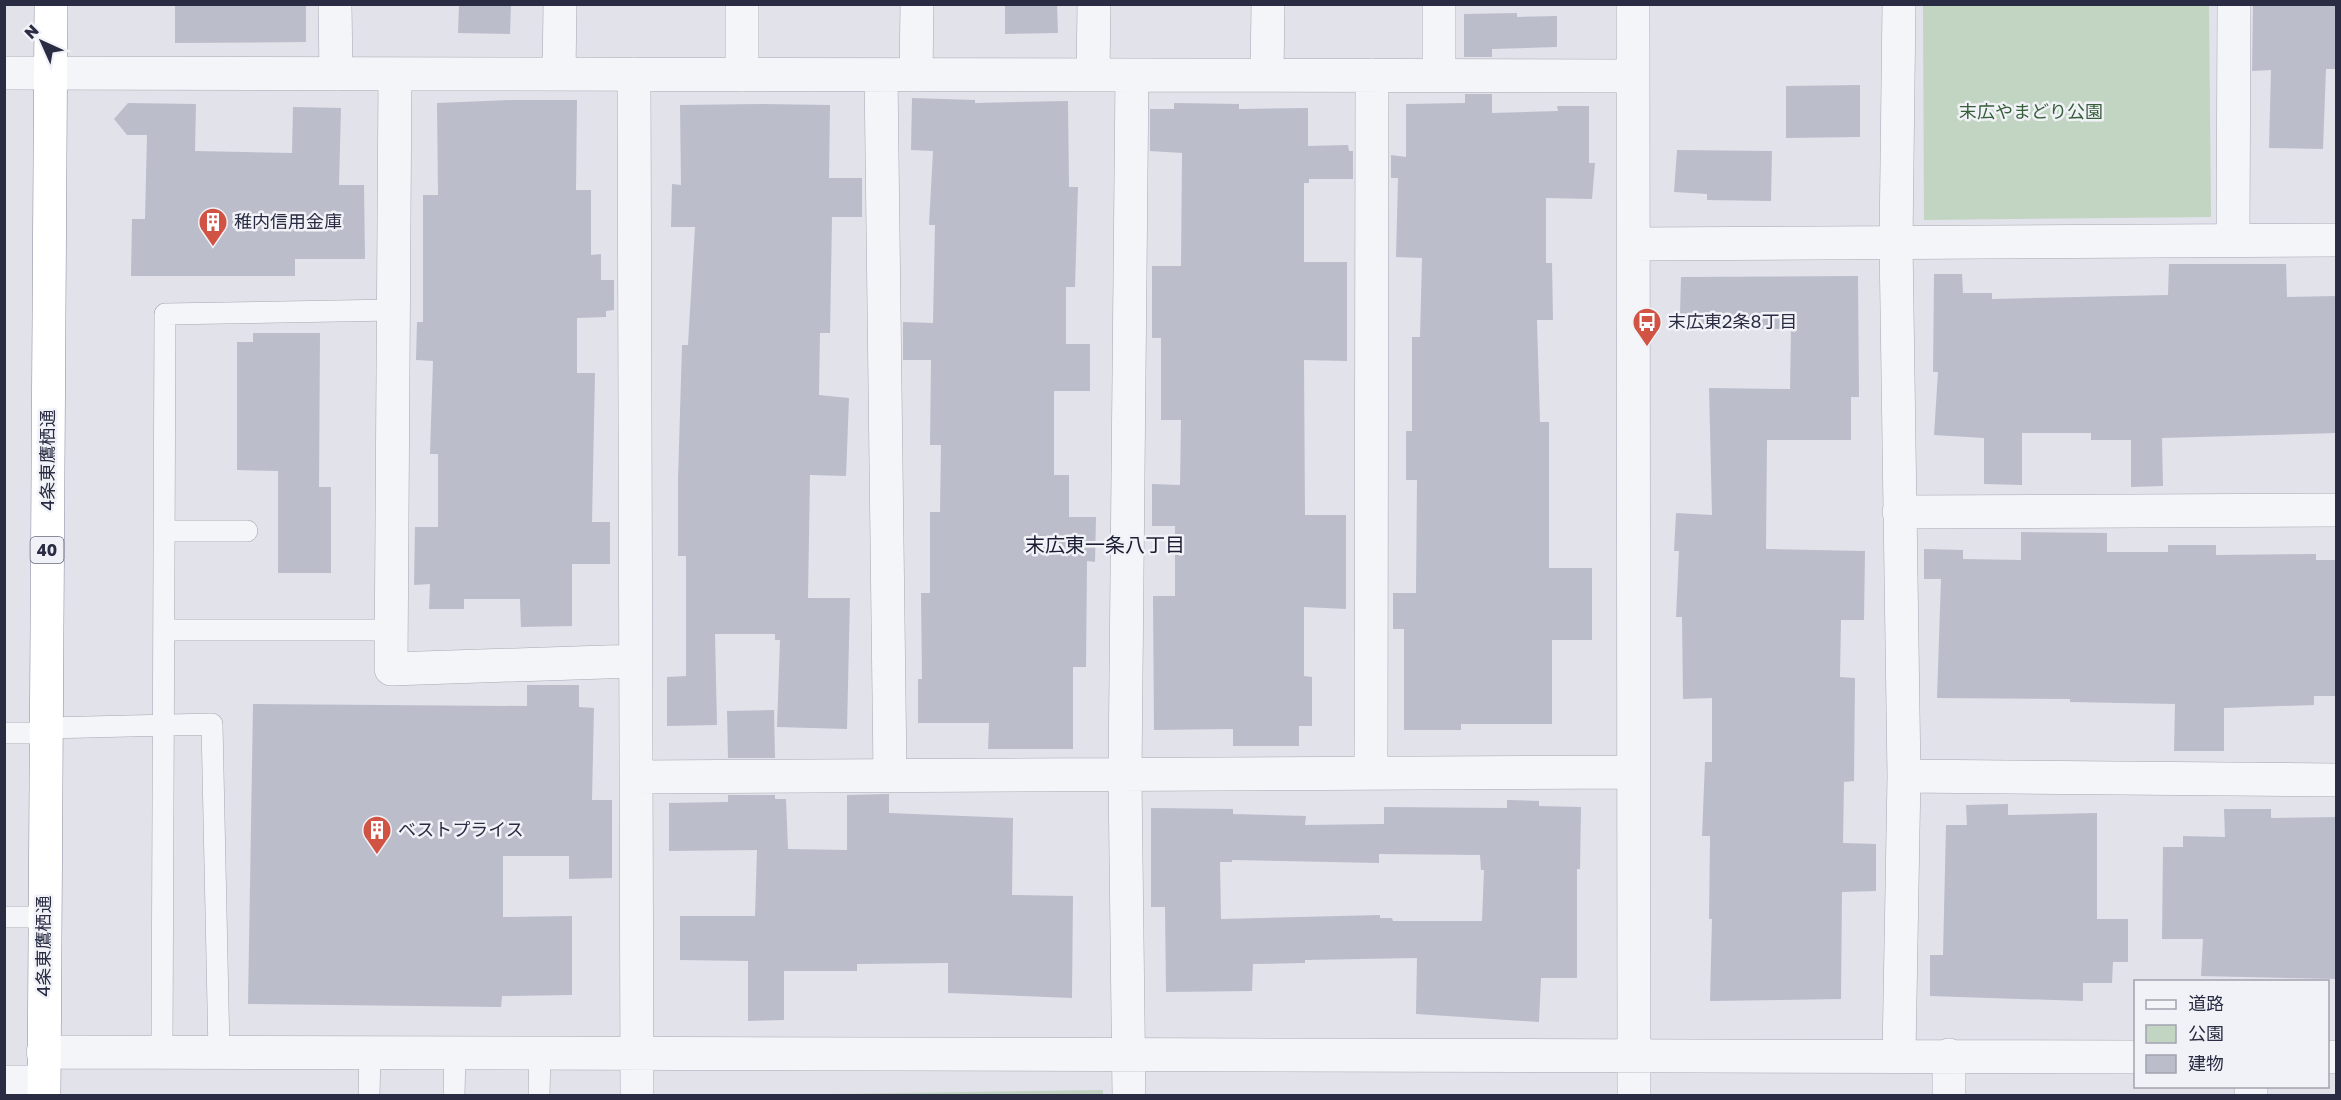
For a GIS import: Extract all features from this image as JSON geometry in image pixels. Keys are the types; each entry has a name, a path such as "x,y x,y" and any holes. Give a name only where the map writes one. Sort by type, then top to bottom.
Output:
{"highway":[{"name":"4条東鷹栖通","path":"44,1076 51,4"}],"street":[{"path":"335,4 336,74"},
{"path":"559,74 560,4"},
{"path":"741,75 742,4"},
{"path":"916,75 917,4"},
{"path":"1093,75 1094,4"},
{"path":"1267,75 1268,4"},
{"path":"1439,4 1439,75"},
{"path":"1633,4 1634,1095"},
{"path":"1899,4 1896,242 1904,776 1899,1055"},
{"path":"2233,240 2234,4"},
{"path":"4,74 1633,76"},
{"path":"395,74 391,669 636,661"},
{"path":"634,74 637,1095"},
{"path":"881,75 890,774"},
{"path":"1129,1095 1125,776 1132,75"},
{"path":"1371,773 1372,75"},
{"path":"1634,244 2337,240"},
{"path":"1899,512 2337,510"},
{"path":"636,777 1633,772"},
{"path":"1904,776 2337,780"},
{"path":"4,1082 162,1052 2134,1057"},
{"path":"1949,1055 1949,1095"}],"lane":[{"path":"162,1052 165,314 393,310"},
{"path":"165,531 247,531"},
{"path":"164,630 391,630"},
{"path":"4,733 212,724 219,1052"},
{"path":"4,917 45,917"},
{"path":"369,1095 370,1052"},
{"path":"454,1095 455,1052"},
{"path":"539,1095 540,1052"}],"green space":[{"name":"末広やまどり公園","path":"1923,5 2209,5 2211,217 1924,220"},
{"path":"1103,1090 1103,1096 764,1095"}],"building":[{"path":"175,4 306,4 306,42 175,43"},
{"path":"459,4 511,4 510,34 458,33"},
{"path":"1005,4 1057,4 1058,33 1005,34"},
{"path":"2253,4 2337,4 2337,69 2326,69 2323,149 2269,148 2271,70 2252,71"},
{"path":"1517,13 1517,17 1557,16 1557,47 1492,49 1492,57 1464,57 1464,14"},
{"path":"1860,85 1860,137 1786,138 1786,86"},
{"path":"1465,94 1492,94 1492,113 1558,111 1557,106 1589,106 1589,163 1595,163 1592,199 1546,198 1546,263 1552,263 1553,320 1537,320 1540,422 1549,422 1549,568 1592,568 1592,640 1552,640 1552,724 1461,724 1461,730 1404,730 1404,629 1393,629 1393,593 1416,593 1417,480 1406,480 1406,431 1412,431 1412,337 1420,337 1422,258 1396,257 1398,178 1391,178 1391,155 1406,157 1406,104 1465,103"},
{"path":"912,98 975,100 975,103 1068,101 1069,187 1078,187 1075,287 1066,287 1066,344 1090,344 1090,391 1054,391 1054,475 1069,475 1069,517 1096,517 1095,562 1087,561 1086,667 1073,667 1073,749 988,749 989,723 918,723 918,679 922,679 921,593 930,593 930,512 940,512 941,445 930,445 931,360 903,360 903,322 933,323 935,225 929,225 933,151 911,150"},
{"path":"577,100 576,190 591,190 591,255 601,254 601,280 614,280 614,310 606,311 606,317 577,318 577,373 595,373 592,522 610,522 610,564 572,564 572,626 521,627 520,599 464,599 464,609 429,609 430,584 414,585 415,527 438,527 438,454 430,454 433,361 416,360 417,322 423,322 423,195 438,195 437,103"},
{"path":"128,103 196,104 195,151 292,153 293,107 341,108 339,185 364,185 365,259 295,259 295,276 131,276 132,219 145,219 147,135 127,135 114,119"},
{"path":"1174,103 1239,104 1239,109 1308,108 1308,146 1348,145 1349,151 1353,151 1353,179 1309,179 1309,183 1304,183 1304,262 1347,262 1347,361 1304,360 1305,515 1346,515 1346,609 1304,607 1304,676 1312,677 1312,726 1299,726 1299,746 1233,746 1233,729 1154,730 1153,596 1175,596 1175,526 1152,526 1152,484 1180,485 1181,420 1161,420 1161,338 1152,338 1152,266 1181,266 1182,153 1150,151 1150,109 1174,109"},
{"path":"680,105 830,105 829,178 862,178 862,217 832,217 830,333 820,333 819,395 849,398 846,476 810,475 808,598 850,598 847,729 777,727 780,640 775,640 775,634 715,634 717,725 667,726 667,677 686,676 686,556 678,556 678,480 682,345 688,345 695,227 671,227 672,184 681,185"},
{"path":"1677,150 1772,151 1771,201 1707,200 1707,194 1674,192"},
{"path":"2169,264 2286,264 2287,297 2337,296 2337,433 2162,438 2163,486 2131,487 2131,440 2091,440 2091,433 2022,433 2022,485 1984,484 1984,438 1934,435 1938,372 1933,372 1934,274 1962,274 1963,293 1992,293 1992,299 2168,295"},
{"path":"1858,276 1859,397 1851,397 1851,440 1767,440 1766,549 1865,551 1864,620 1841,620 1840,677 1855,678 1854,781 1844,782 1843,843 1876,844 1876,891 1842,892 1841,999 1710,1001 1712,919 1709,919 1710,836 1702,836 1705,762 1712,762 1712,698 1683,699 1682,617 1676,617 1679,551 1674,551 1676,513 1712,515 1709,388 1790,389 1791,329 1689,328 1690,314 1680,314 1681,277"},
{"path":"253,333 320,333 319,487 331,487 331,573 278,573 278,471 237,470 237,342 253,342"},
{"path":"2021,532 2107,533 2107,552 2168,552 2168,545 2216,545 2216,555 2316,554 2316,560 2337,560 2337,696 2314,696 2314,705 2224,708 2224,751 2174,751 2175,704 2070,702 2070,699 1937,698 1941,579 1924,579 1924,549 1963,550 1963,559 2021,560"},
{"name":"ベストプライス","path":"527,685 579,685 579,707 594,708 592,800 612,800 612,878 569,879 569,856 503,856 503,917 572,916 572,995 502,996 501,1007 248,1004 253,704 527,706"},
{"path":"774,710 775,758 728,758 727,711"},
{"path":"889,794 889,813 1013,818 1012,895 1073,896 1072,998 948,993 948,963 857,964 857,971 784,971 784,1020 748,1021 748,961 680,960 680,916 755,916 757,850 669,851 669,803 728,802 728,795 775,795 775,799 786,799 788,849 847,850 847,795"},
{"path":"1507,800 1539,801 1539,806 1581,807 1580,869 1577,869 1577,978 1541,978 1539,1022 1416,1014 1417,958 1305,960 1305,963 1253,964 1252,991 1166,992 1165,907 1151,907 1151,808 1233,809 1233,814 1306,816 1305,825 1384,824 1384,807 1507,808","holes":["1379,854 1480,855 1481,870 1484,870 1482,921 1393,921 1392,918 1380,918 1380,915 1221,919 1220,862 1232,862 1232,860 1379,863"]},
{"path":"2008,804 2008,815 2097,813 2097,919 2128,919 2128,962 2113,962 2112,983 2083,983 2083,1001 1930,996 1930,955 1943,955 1946,825 1967,825 1966,805"},
{"path":"2224,809 2271,809 2271,818 2337,817 2337,979 2201,976 2203,939 2162,939 2163,847 2183,847 2183,836 2225,837"}],"place":[{"name":"稚内信用金庫","path":"213,248"},
{"name":"末広東2条8丁目","path":"1647,348"},
{"name":"ベストプライス","path":"377,856"}],"district":[{"name":"末広東一条八丁目","path":"1105,545"}]}
